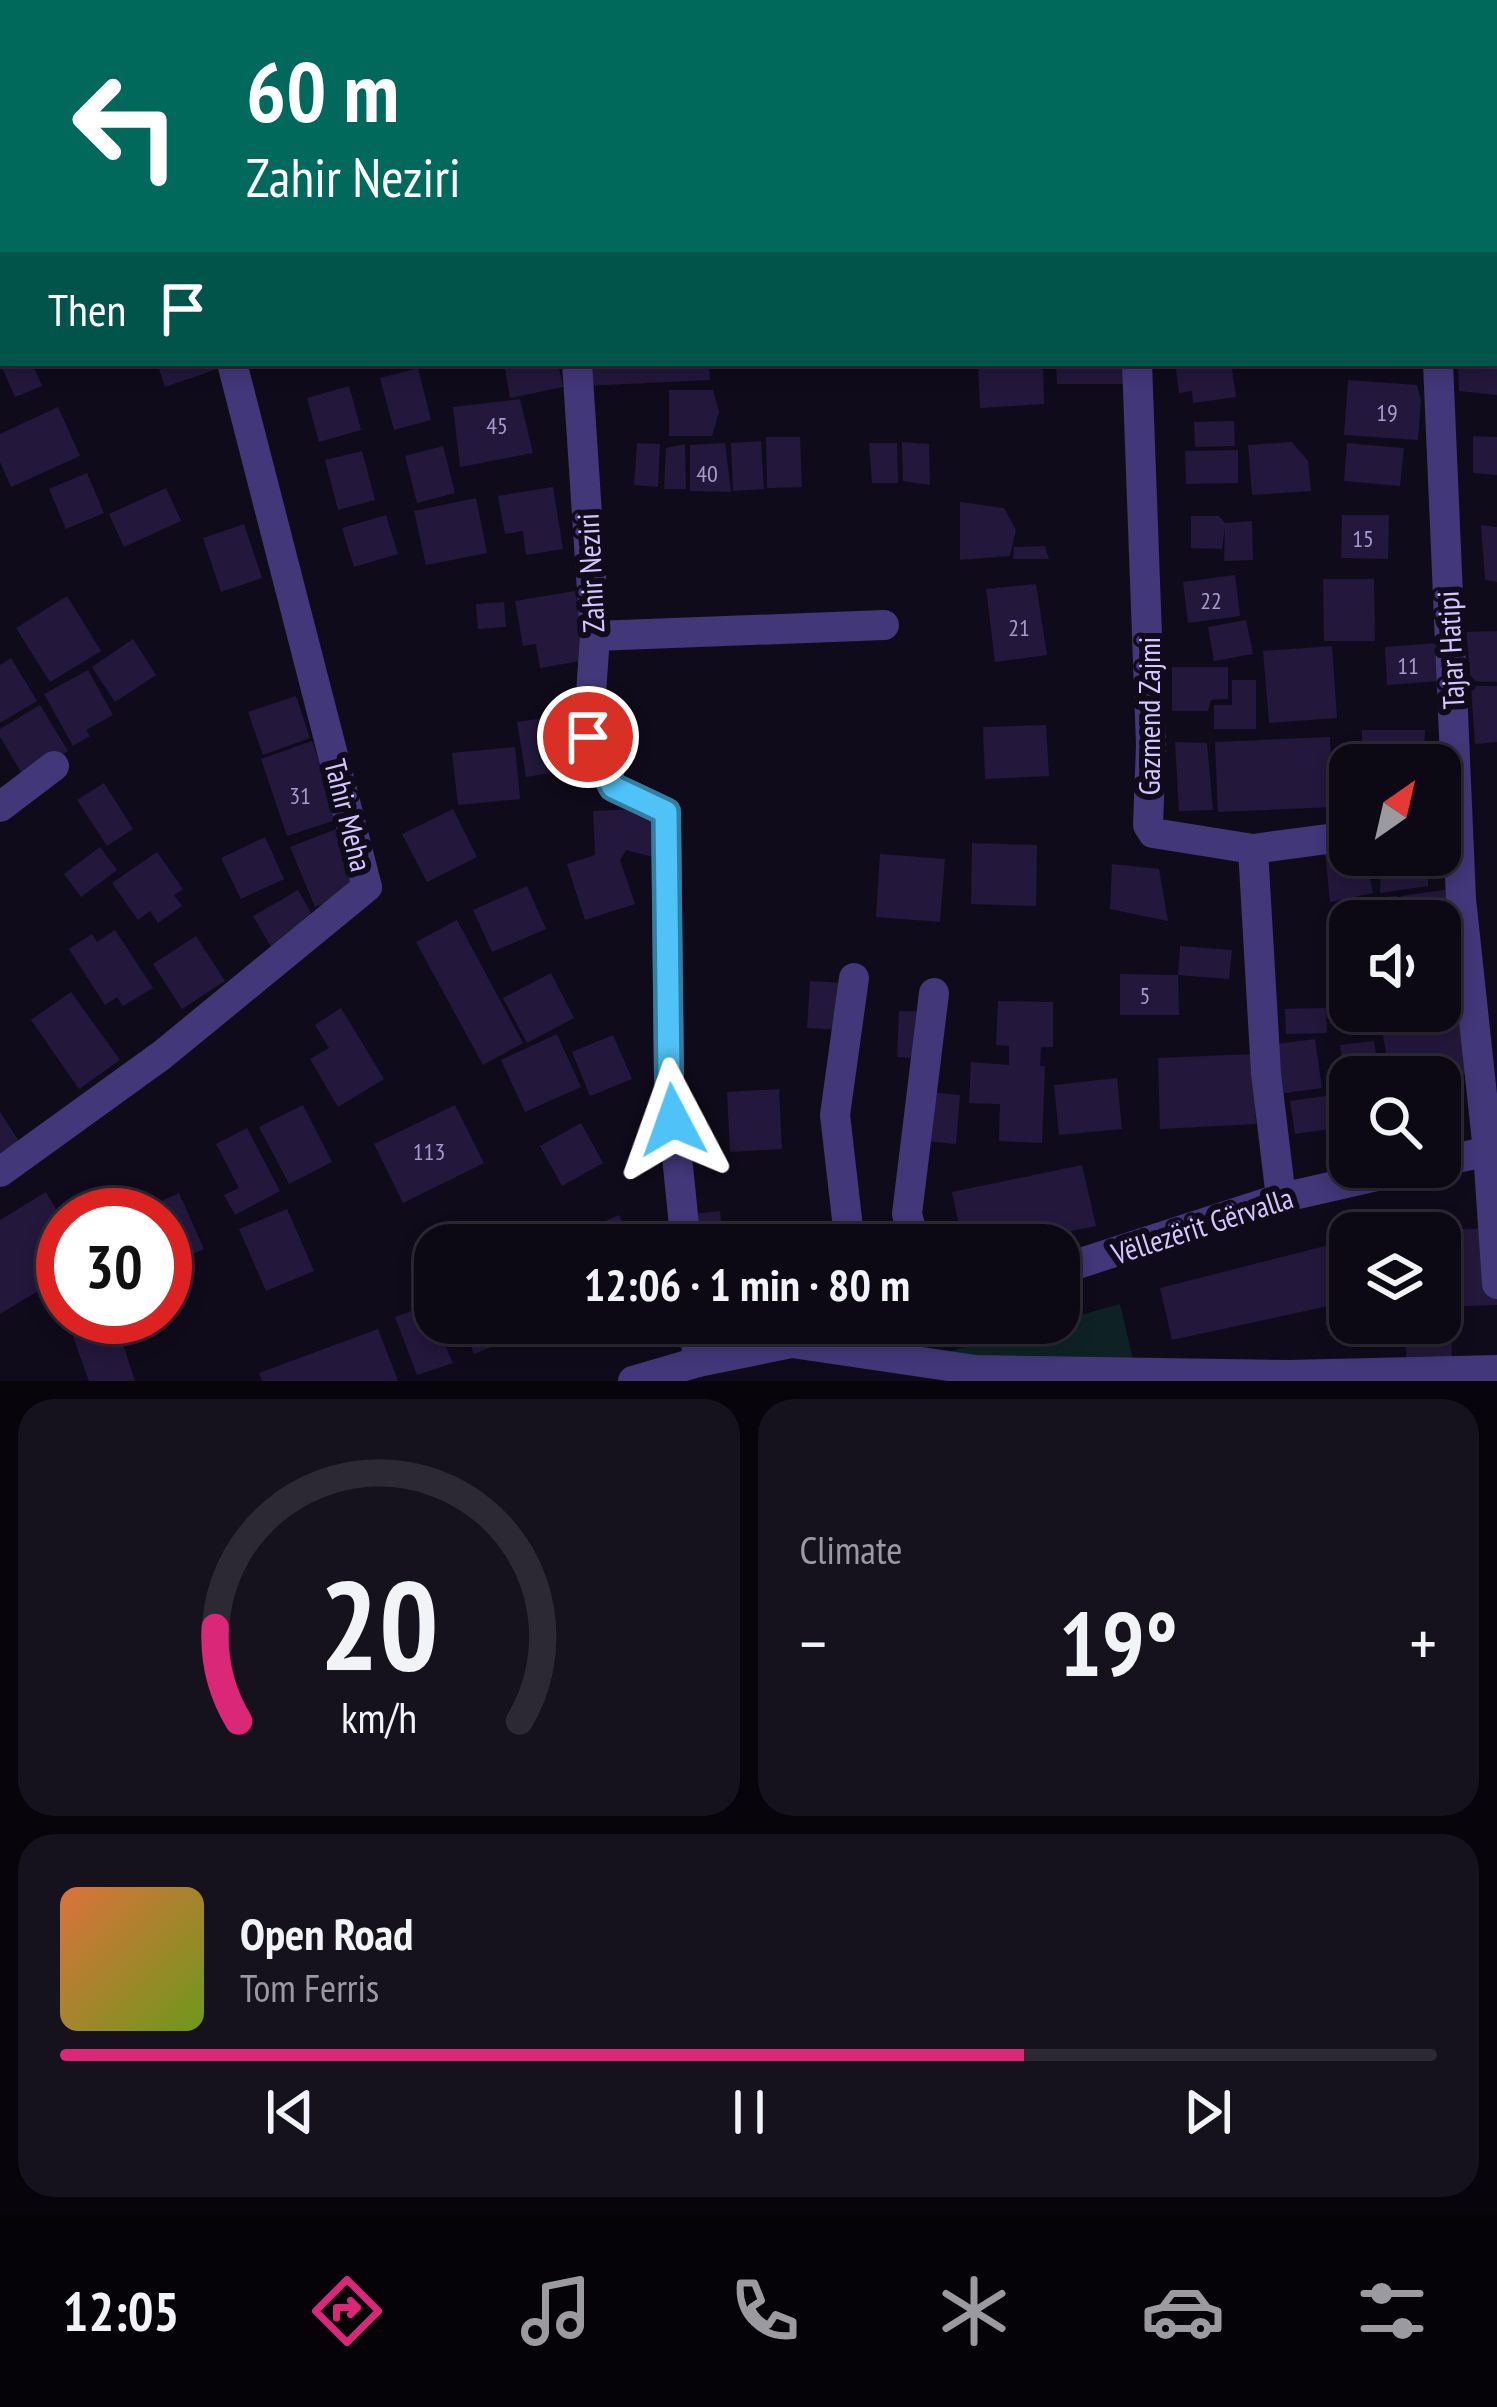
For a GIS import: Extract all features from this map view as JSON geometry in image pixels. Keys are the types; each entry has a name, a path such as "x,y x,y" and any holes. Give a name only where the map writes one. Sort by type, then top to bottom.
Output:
{"street":[{"name":"Tahir Meha","path":"0,1172 162,1055 367,887 233,366"},
{"name":"Zahir Neziri","path":"577,366 595,636 588,737 613,787 666,812 669,1078 684,1224"},
{"name":"Gazmend Zajmi","path":"1137,366 1151,745 1148,825 1154,833 1253,849"},
{"name":"Tajar Hatipi","path":"1438,366 1448,744"},
{"path":"595,636 884,625"},
{"path":"0,807 54,766"},
{"path":"1281,1198 1266,1073 1253,849 1329,839"},
{"name":"Tajar Hatipi","path":"1458,876 1492,1150 1497,1284"},
{"path":"848,1224 835,1115 854,978"},
{"path":"910,1224 907,1214 934,993"},
{"path":"1461,1157 1492,1150"},
{"name":"Vëllezërit Gërvalla","path":"1080,1263 1329,1187"},
{"path":"696,1344 698,1362"},
{"path":"633,1381 787,1344"},
{"path":"799,1344 976,1370 1288,1375 1497,1370"}],"green space":[{"path":"1120,1304 1138,1381 940,1354 976,1344 1080,1344 1080,1315"}],"building":[{"path":"1,366 33,366 42,386 15,397"},
{"path":"158,366 216,366 217,369 165,387"},
{"path":"559,366 563,387 510,398 505,369"},
{"path":"583,366 709,366 710,380 584,386"},
{"path":"978,366 1043,366 1044,404 980,408"},
{"path":"1056,366 1126,366 1126,384 1057,384"},
{"path":"1175,366 1231,366 1236,397 1193,403 1192,391 1179,393"},
{"path":"1458,366 1497,366 1497,395 1459,391"},
{"path":"418,368 431,420 394,430 380,378"},
{"path":"1348,380 1417,385 1421,400 1418,440 1344,435"},
{"path":"349,386 361,430 319,442 307,398"},
{"path":"669,390 713,390 719,412 712,436 669,436"},
{"path":"520,399 533,453 460,467 453,407"},
{"path":"58,407 80,456 11,487 0,462 0,434"},
{"path":"1234,421 1235,446 1195,447 1194,422"},
{"path":"1473,436 1497,437 1497,475 1473,473"},
{"path":"766,437 800,437 802,487 767,488"},
{"path":"761,441 764,489 733,491 731,443"},
{"path":"902,442 929,444 930,485 903,481"},
{"path":"1292,442 1308,461 1311,491 1252,495 1248,445"},
{"path":"637,443 660,444 658,487 634,485"},
{"path":"725,443 731,492 690,491 690,445"},
{"path":"869,443 897,443 898,483 872,483"},
{"path":"1347,443 1404,448 1400,486 1344,481"},
{"path":"685,444 686,489 664,489 666,448"},
{"path":"443,446 455,493 417,503 405,456"},
{"path":"1238,450 1238,483 1186,484 1185,451"},
{"path":"362,451 375,500 338,510 325,460"},
{"path":"87,473 104,513 66,529 49,489"},
{"path":"553,487 563,549 526,555 523,531 505,534 498,496"},
{"path":"166,488 181,521 124,547 109,514"},
{"path":"476,498 487,553 426,565 414,511"},
{"path":"960,502 1004,508 1016,530 1010,556 960,560"},
{"path":"386,515 398,554 354,567 342,528"},
{"path":"1342,515 1389,515 1388,559 1341,558"},
{"path":"1191,516 1219,516 1225,523 1252,521 1253,560 1224,561 1225,527 1222,549 1191,548"},
{"path":"244,524 262,578 221,592 203,538"},
{"path":"1481,525 1497,527 1497,582 1485,580"},
{"path":"1045,546 1049,559 1013,559 1014,547"},
{"path":"1235,575 1240,616 1188,623 1183,582"},
{"path":"1323,579 1374,579 1375,641 1324,641"},
{"path":"1036,584 1047,655 995,662 986,589"},
{"path":"575,591 587,660 540,668 536,644 523,646 515,601"},
{"path":"67,596 101,651 50,682 16,628"},
{"path":"504,602 506,627 478,629 476,604"},
{"path":"1246,620 1253,654 1214,661 1208,627"},
{"path":"1497,631 1497,682 1471,681 1466,632"},
{"path":"133,639 156,675 115,702 92,667"},
{"path":"1438,643 1441,681 1387,685 1385,647"},
{"path":"1332,646 1337,718 1269,723 1263,651"},
{"path":"11,658 37,701 0,723 0,665"},
{"path":"1172,667 1228,667 1228,699 1211,700 1208,711 1172,711"},
{"path":"88,670 113,715 86,730 90,736 73,746 44,694"},
{"path":"1232,680 1256,680 1256,729 1214,729 1214,705 1232,705"},
{"path":"1471,686 1497,686 1497,742 1475,744"},
{"path":"296,696 310,738 263,755 248,712"},
{"path":"40,705 68,751 24,777 0,729"},
{"path":"571,714 580,768 526,777 517,722"},
{"path":"1046,725 1049,776 985,779 983,727"},
{"path":"1362,730 1425,730 1425,744 1362,744"},
{"path":"1330,737 1329,807 1218,812 1215,742"},
{"path":"312,741 339,819 287,836 261,759"},
{"path":"1175,742 1207,743 1213,810 1179,811"},
{"path":"515,747 520,799 458,805 452,753"},
{"path":"104,783 133,829 107,846 77,800"},
{"path":"453,809 477,857 427,882 402,834"},
{"path":"645,809 658,836 653,857 626,850 620,860 635,904 585,920 567,864 595,855 593,811"},
{"path":"339,828 363,888 315,907 290,847"},
{"path":"265,837 284,879 241,899 221,858"},
{"path":"972,843 1037,845 1036,906 971,904"},
{"path":"100,847 117,870 81,897 64,874"},
{"path":"1329,851 1329,876 1369,876 1373,893 1330,900 1325,852"},
{"path":"157,852 183,889 174,895 182,906 158,923 150,911 138,920 112,883"},
{"path":"880,854 945,859 940,922 876,917"},
{"path":"1112,864 1159,869 1168,921 1110,909"},
{"path":"1381,876 1428,876 1428,886 1380,893"},
{"path":"527,886 546,929 492,952 473,910"},
{"path":"1450,889 1452,900 1402,900 1401,896"},
{"path":"298,890 322,932 277,957 253,916"},
{"path":"457,920 523,1043 483,1065 416,942"},
{"path":"115,930 153,988 123,1006 117,997 105,1005 69,949 92,934 97,942"},
{"path":"196,936 225,981 182,1009 153,964"},
{"path":"1180,946 1232,950 1229,979 1178,975"},
{"path":"551,973 574,1018 527,1043 503,998"},
{"path":"1120,974 1178,975 1179,1015 1120,1015"},
{"path":"810,981 844,983 842,1030 807,1028"},
{"path":"71,992 120,1060 79,1089 31,1020"},
{"path":"998,1001 1053,1002 1053,1047 1041,1047 1040,1066 1045,1066 1042,1143 999,1141 1000,1104 969,1103 971,1062 1009,1065 1009,1046 996,1045"},
{"path":"341,1008 384,1079 338,1107 310,1059 329,1048 315,1025"},
{"path":"1326,1008 1327,1033 1286,1034 1285,1009"},
{"path":"1465,1009 1473,1074 1461,1074 1461,1056 1386,1056 1382,1032 1461,1032 1461,1010"},
{"path":"899,1011 942,1012 940,1059 897,1057"},
{"path":"557,1034 581,1087 525,1112 501,1060"},
{"path":"613,1035 632,1079 590,1096 572,1052"},
{"path":"1315,1039 1322,1088 1284,1093 1277,1044"},
{"path":"1374,1041 1376,1056 1342,1056 1340,1045"},
{"path":"1253,1054 1256,1124 1160,1129 1158,1058"},
{"path":"1117,1078 1122,1129 1059,1135 1054,1085"},
{"path":"779,1089 782,1149 730,1152 727,1092"},
{"path":"911,1090 960,1095 956,1144 906,1139"},
{"path":"1329,1096 1329,1129 1295,1134 1290,1101"},
{"path":"303,1105 332,1162 289,1184 259,1127"},
{"path":"455,1105 484,1163 403,1203 374,1144"},
{"path":"0,1112 19,1141 0,1153"},
{"path":"581,1123 603,1163 562,1186 540,1146"},
{"path":"247,1128 280,1191 235,1215 224,1195 239,1188 216,1144"},
{"path":"1082,1165 1096,1226 959,1224 952,1192"},
{"path":"36,1198 36,1292 0,1314 0,1220"},
{"path":"287,1209 314,1271 266,1291 239,1229"},
{"path":"720,1211 721,1224 693,1224 692,1214"},
{"path":"619,1215 623,1224 598,1224"},
{"path":"192,1222 204,1249 192,1255"},
{"path":"1497,1228 1497,1305 1461,1306 1461,1229"},
{"path":"1329,1245 1329,1306 1172,1340 1160,1288"},
{"path":"414,1310 414,1344 444,1344 453,1363 417,1375 395,1317"},
{"path":"378,1329 398,1381 262,1381 259,1373"},
{"path":"76,1344 123,1344 135,1381 89,1381"},
{"path":"470,1344 499,1344 474,1354"},
{"path":"1406,1344 1452,1344 1452,1364 1406,1365"}],"route":[{"path":"588,737 613,787 666,812 673,1120"}]}
